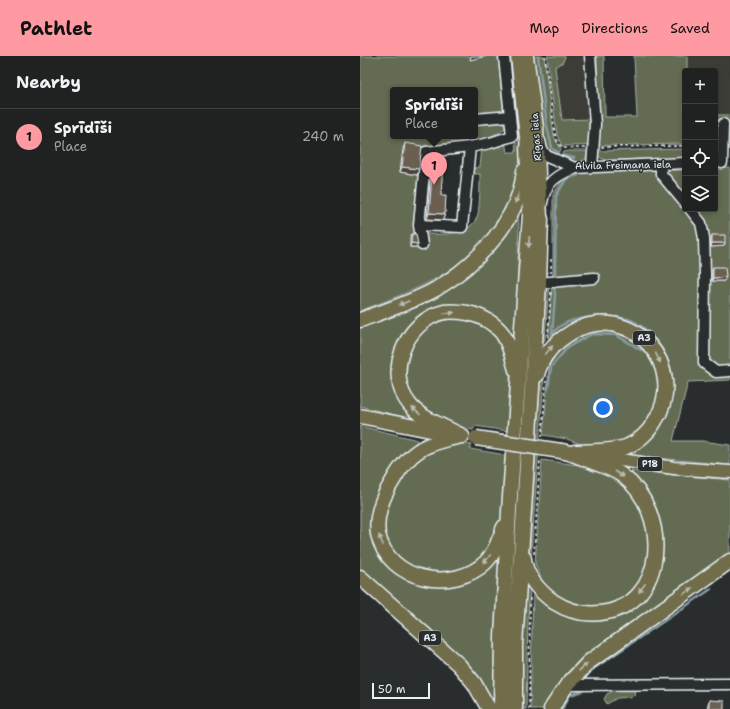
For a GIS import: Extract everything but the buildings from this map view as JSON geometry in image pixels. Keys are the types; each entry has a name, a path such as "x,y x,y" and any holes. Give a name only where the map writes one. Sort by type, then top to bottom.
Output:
{"highway":[{"path":"360,320 435,290 458,274 476,258 498,234 514,207 521,187 527,147"},
{"path":"501,709 502,636 509,511 530,214 527,147"},
{"name":"A3","path":"514,709 515,645 528,427 545,284 540,219"},
{"path":"462,436 418,414 403,395 398,379 401,352 408,340 419,328 431,317 444,312 464,313 483,318 496,327 508,343 519,380"},
{"name":"A3","path":"360,416 462,436 566,452 626,447 645,435 658,418 665,398 663,370 658,356 652,346 635,332 615,325 595,324 578,329 553,345 545,354 540,364 528,427"},
{"path":"462,436 438,440 416,450 397,472 385,493 379,512 378,534 385,550 395,563 404,570 428,579 446,580 463,576 475,570 487,561 497,547 509,511"},
{"path":"524,493 524,562 532,580 544,594 566,608 582,613 614,610 634,598 647,581 654,562 655,536 647,507 636,488 623,476 609,468 566,452"},
{"path":"551,709 567,685 578,673 603,652 730,561"},
{"name":"A3","path":"360,577 459,665 474,682 489,709"}],"main road":[{"name":"Rīgas iela","path":"517,56 527,147"},
{"name":"Rīgas iela","path":"527,56 536,127 540,219"},
{"name":"P18","path":"566,452 674,468 730,472"}],"street":[{"path":"422,245 419,225 426,152 470,147 512,136 504,56"},
{"path":"590,56 595,124 592,167"},
{"path":"478,119 510,116"},
{"path":"722,163 723,124"},
{"name":"Alvila Freimaņa iela","path":"536,127 542,150 547,156 575,168 682,164"},
{"path":"419,225 462,227 470,147"},
{"path":"661,164 661,174 682,199"},
{"path":"540,219 543,199 549,184 557,176 575,168"},
{"path":"692,212 701,223 704,238 704,363 716,372 730,371"},
{"path":"545,284 594,278"},
{"path":"567,685 730,684"}],"path":[{"path":"545,56 555,134 558,143 563,148 682,146"},
{"path":"545,284 546,341"},
{"path":"541,442 546,379"},
{"path":"534,559 540,458"},
{"path":"529,709 531,590"}],"shaded area":[{"path":"553,56 599,56 601,124 563,126"},
{"path":"638,56 730,56 730,122 718,122 718,68 682,68 682,70"}],"green space":[{"path":"360,56 498,56 505,128 488,137 478,140 455,144 424,146 417,233 443,234 461,231 468,227 474,222 478,214 480,174 470,174 471,169 480,167 482,147 505,141 507,152 516,152 508,56 512,56 523,161 518,184 512,199 490,233 475,250 459,264 442,275 403,294 360,311"},
{"path":"532,56 544,56 554,137 561,149 557,158 546,148 543,140"},
{"path":"547,56 565,56 563,62 555,67 562,120 593,119 598,111 597,56 604,56 605,117 637,117 634,56 687,56 687,68 682,68 682,144 562,146 557,135"},
{"path":"718,115 730,115 730,143 718,144"},
{"path":"682,149 682,158 605,160 599,157 598,151"},
{"path":"589,151 585,160 578,162 560,160 564,152"},
{"path":"730,168 730,380 688,382 673,441 703,441 730,445 730,465 628,455 654,433 666,362 617,320 548,343 553,271 553,195 565,176 579,172 682,170 682,212 718,212 718,169"},
{"path":"519,213 517,320 515,338 504,327 432,311 395,351 392,379 400,404 414,420 360,406 360,323 443,290"},
{"path":"549,285 545,340 542,343 543,347 541,349 545,291"},
{"path":"461,318 484,325 495,333 503,344 508,358 511,388 508,431 475,426 473,430 452,426 438,421 420,410 408,393 403,375 404,366 410,348 416,339 425,329 434,323 443,320"},
{"path":"604,328 635,339 650,354 660,384 657,405 646,427 631,438 610,445 585,446 567,439 543,435 549,368 550,363 554,359 553,352 574,335"},
{"path":"545,363 531,568 529,559 540,385"},
{"path":"360,426 418,440 395,465 373,510 390,564 409,580 429,586 458,583 500,555 495,701 493,701 465,663 449,646 360,570"},
{"path":"462,443 472,445 470,449 506,455 503,508 499,529 488,550 472,567 447,573 420,570 406,563 395,553 388,541 385,527 386,512 391,496 414,462 427,451 447,444"},
{"path":"542,460 578,465 606,473 625,484 637,501 648,528 650,551 644,576 628,595 601,607 569,605 540,583 541,578 535,564"},
{"path":"631,471 730,480 730,554 579,662 556,689 544,709 530,709 533,591 557,610 576,619 586,621 596,621 606,618 644,596 654,509"},
{"path":"526,583 530,586 526,709 521,709 521,664"},
{"path":"614,690 634,690 635,694 632,697 617,698 607,704 604,699 607,694"}],"waterway":[{"path":"538,56 547,126 552,148 559,153"},
{"path":"564,156 574,158"},
{"path":"555,277 556,196 566,179 578,175"},
{"path":"554,286 555,295 552,335 557,328 565,323 598,317 619,317 628,319 640,325 651,334"},
{"path":"548,389 551,367 568,347 592,334 616,335 641,350"},
{"path":"584,680 592,670 711,589"},
{"path":"562,709 570,695 583,691"}],"place":[{"name":"Sprīdīši","path":"434,185"}]}
